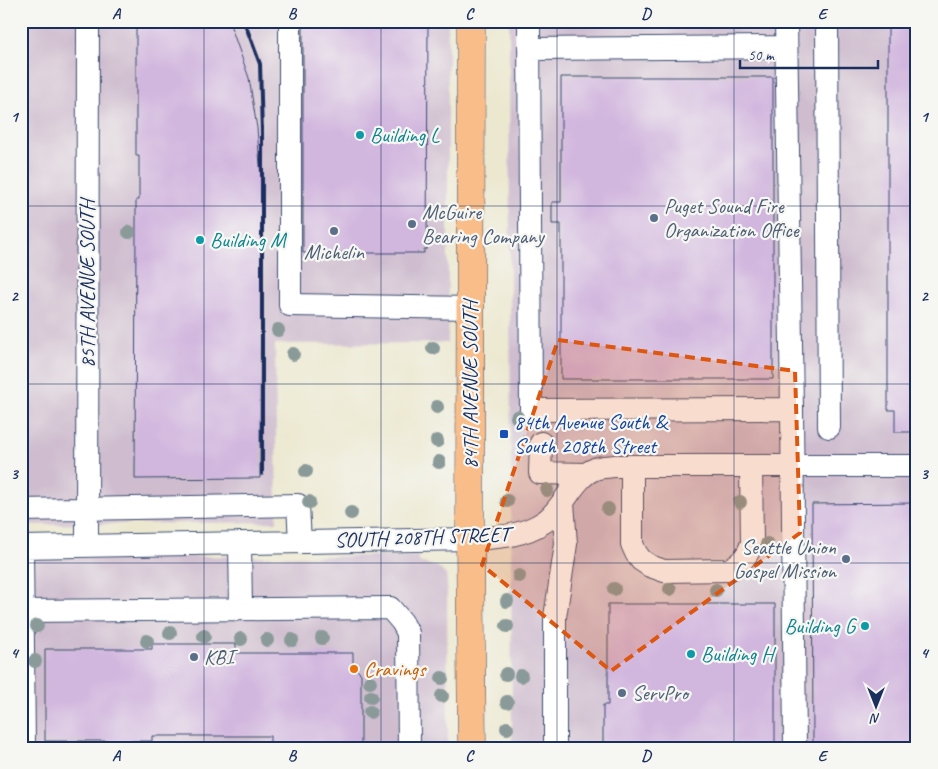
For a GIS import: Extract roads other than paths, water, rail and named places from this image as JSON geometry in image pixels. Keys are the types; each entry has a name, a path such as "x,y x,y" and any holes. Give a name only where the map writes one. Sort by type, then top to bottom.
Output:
{"main road":[{"name":"84TH AVENUE SOUTH","path":"471,21 470,539 472,748"}],"street":[{"name":"85TH AVENUE SOUTH","path":"87,546 88,21"},
{"path":"290,21 290,305 470,308"},
{"path":"529,21 530,410 792,409"},
{"path":"786,21 796,748"},
{"path":"827,21 830,427"},
{"path":"530,49 786,47"},
{"path":"541,443 540,474 585,474 595,469 614,466 917,466"},
{"path":"632,466 632,544 641,560 650,566 664,571 728,570 745,559 752,543 752,466"},
{"name":"SOUTH 208TH STREET","path":"22,547 470,539 506,536 527,531 546,521 563,503 585,474"},
{"path":"555,748 555,617 566,544 563,503"},
{"path":"21,510 298,505 300,542"},
{"path":"240,543 240,609"},
{"path":"22,547 24,748"},
{"path":"22,611 390,608 402,622 408,633 408,748"}],"railway":[{"path":"244,21 260,64 262,133 262,474"}],"place":[{"name":"Building L","path":"360,135"},
{"name":"Puget Sound Fire Organization Office","path":"654,218"},
{"name":"McGuire Bearing Company","path":"412,224"},
{"name":"Michelin","path":"334,231"},
{"name":"Building M","path":"200,240"},
{"name":"84th Avenue South & South 208th Street","path":"504,434"},
{"name":"Seattle Union Gospel Mission","path":"846,559"},
{"name":"Building G","path":"865,626"},
{"name":"Building H","path":"691,654"},
{"name":"KBI","path":"194,657"},
{"name":"Cravings","path":"354,669"},
{"name":"ServPro","path":"622,693"}]}
